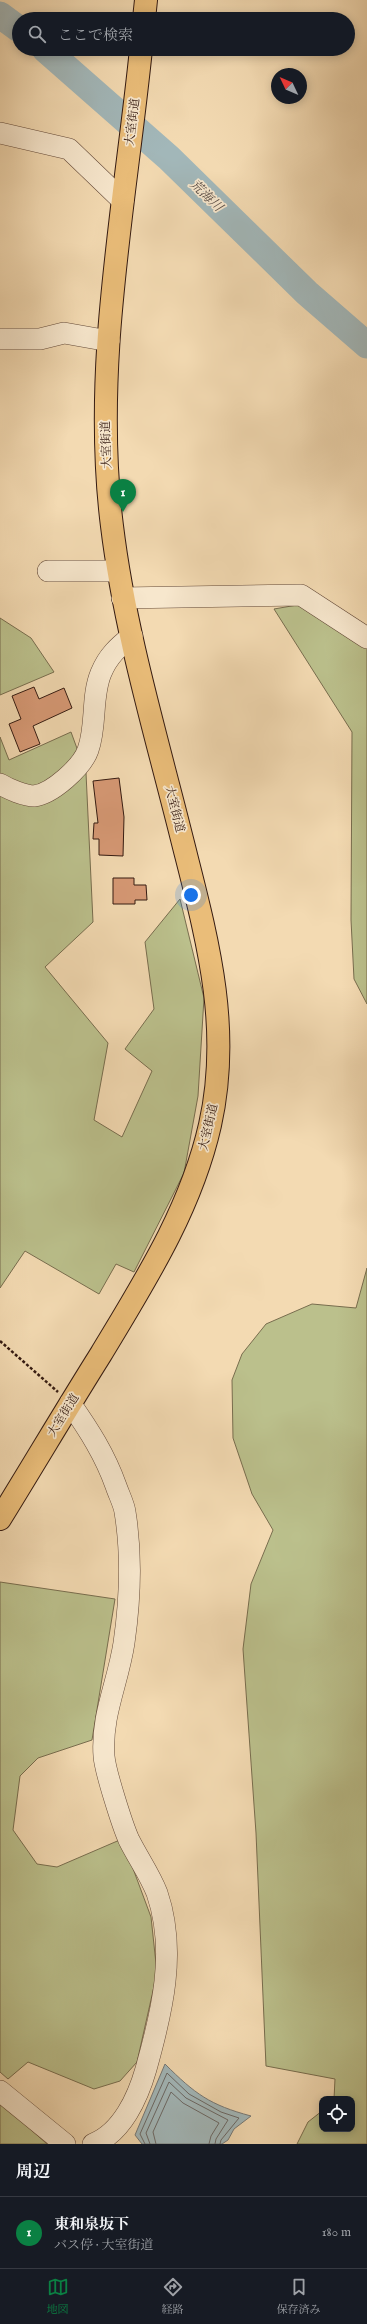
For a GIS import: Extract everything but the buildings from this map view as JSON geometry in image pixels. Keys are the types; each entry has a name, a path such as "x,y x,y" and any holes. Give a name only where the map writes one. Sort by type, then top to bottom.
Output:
{"main road":[{"path":"145,12 146,0"},
{"name":"大室街道","path":"0,1519 146,1280 190,1192 210,1124 217,1079 220,1035 211,962 201,911 122,598 111,522 105,440 106,368 122,201 141,56"}],"street":[{"path":"0,133 69,150 122,201"},
{"path":"0,339 40,339 64,333 109,341"},
{"path":"48,571 118,571"},
{"path":"122,598 301,595 367,638"},
{"path":"0,784 7,788 34,796 53,788 76,770 88,751 95,724 96,686 101,671 114,650 132,636"},
{"path":"70,1403 94,1437 107,1463 125,1511 129,1569 124,1644 104,1722 104,1758 128,1838 156,1892 163,1915 166,1942 166,1977 158,2023 144,2076 134,2100 121,2122 104,2140 93,2144"},
{"path":"0,2091 65,2144"}],"path":[{"path":"0,1341 70,1403"}],"green space":[{"path":"303,604 367,646 367,1004 354,979 351,920 352,732 274,609"},
{"path":"0,618 31,638 54,672 0,695"},
{"path":"71,732 86,773 93,922 45,967 108,1043 94,1120 122,1137 152,1071 125,1049 154,1009 145,942 180,899 204,998 198,1096 184,1173 134,1272 116,1264 99,1294 25,1251 0,1288 0,737 9,760"},
{"path":"367,1268 367,2144 297,2144 308,2122 319,2113 319,2132 355,2132 355,2096 334,2096 335,2079 266,2066 256,1833 243,1649 251,1584 273,1530 252,1494 233,1438 232,1380 242,1354 266,1324 312,1304 356,1308"},
{"path":"0,1582 115,1599 92,1740 38,1758 20,1776 13,1830 37,1864 57,1867 122,1839 151,1917 157,1973 137,2062 120,2081 94,2089 28,2062 8,2079 0,2072"},
{"path":"0,2102 47,2144 0,2144"}],"water":[{"path":"165,2064 185,2083 204,2097 214,2103 251,2116 234,2129 228,2140 222,2144 142,2144 135,2135"}],"waterway":[{"name":"荒海川","path":"0,15 12,24"},
{"name":"荒海川","path":"53,56 169,158 307,293 367,345"}],"place":[{"name":"東和泉坂下","path":"123,512"}]}
